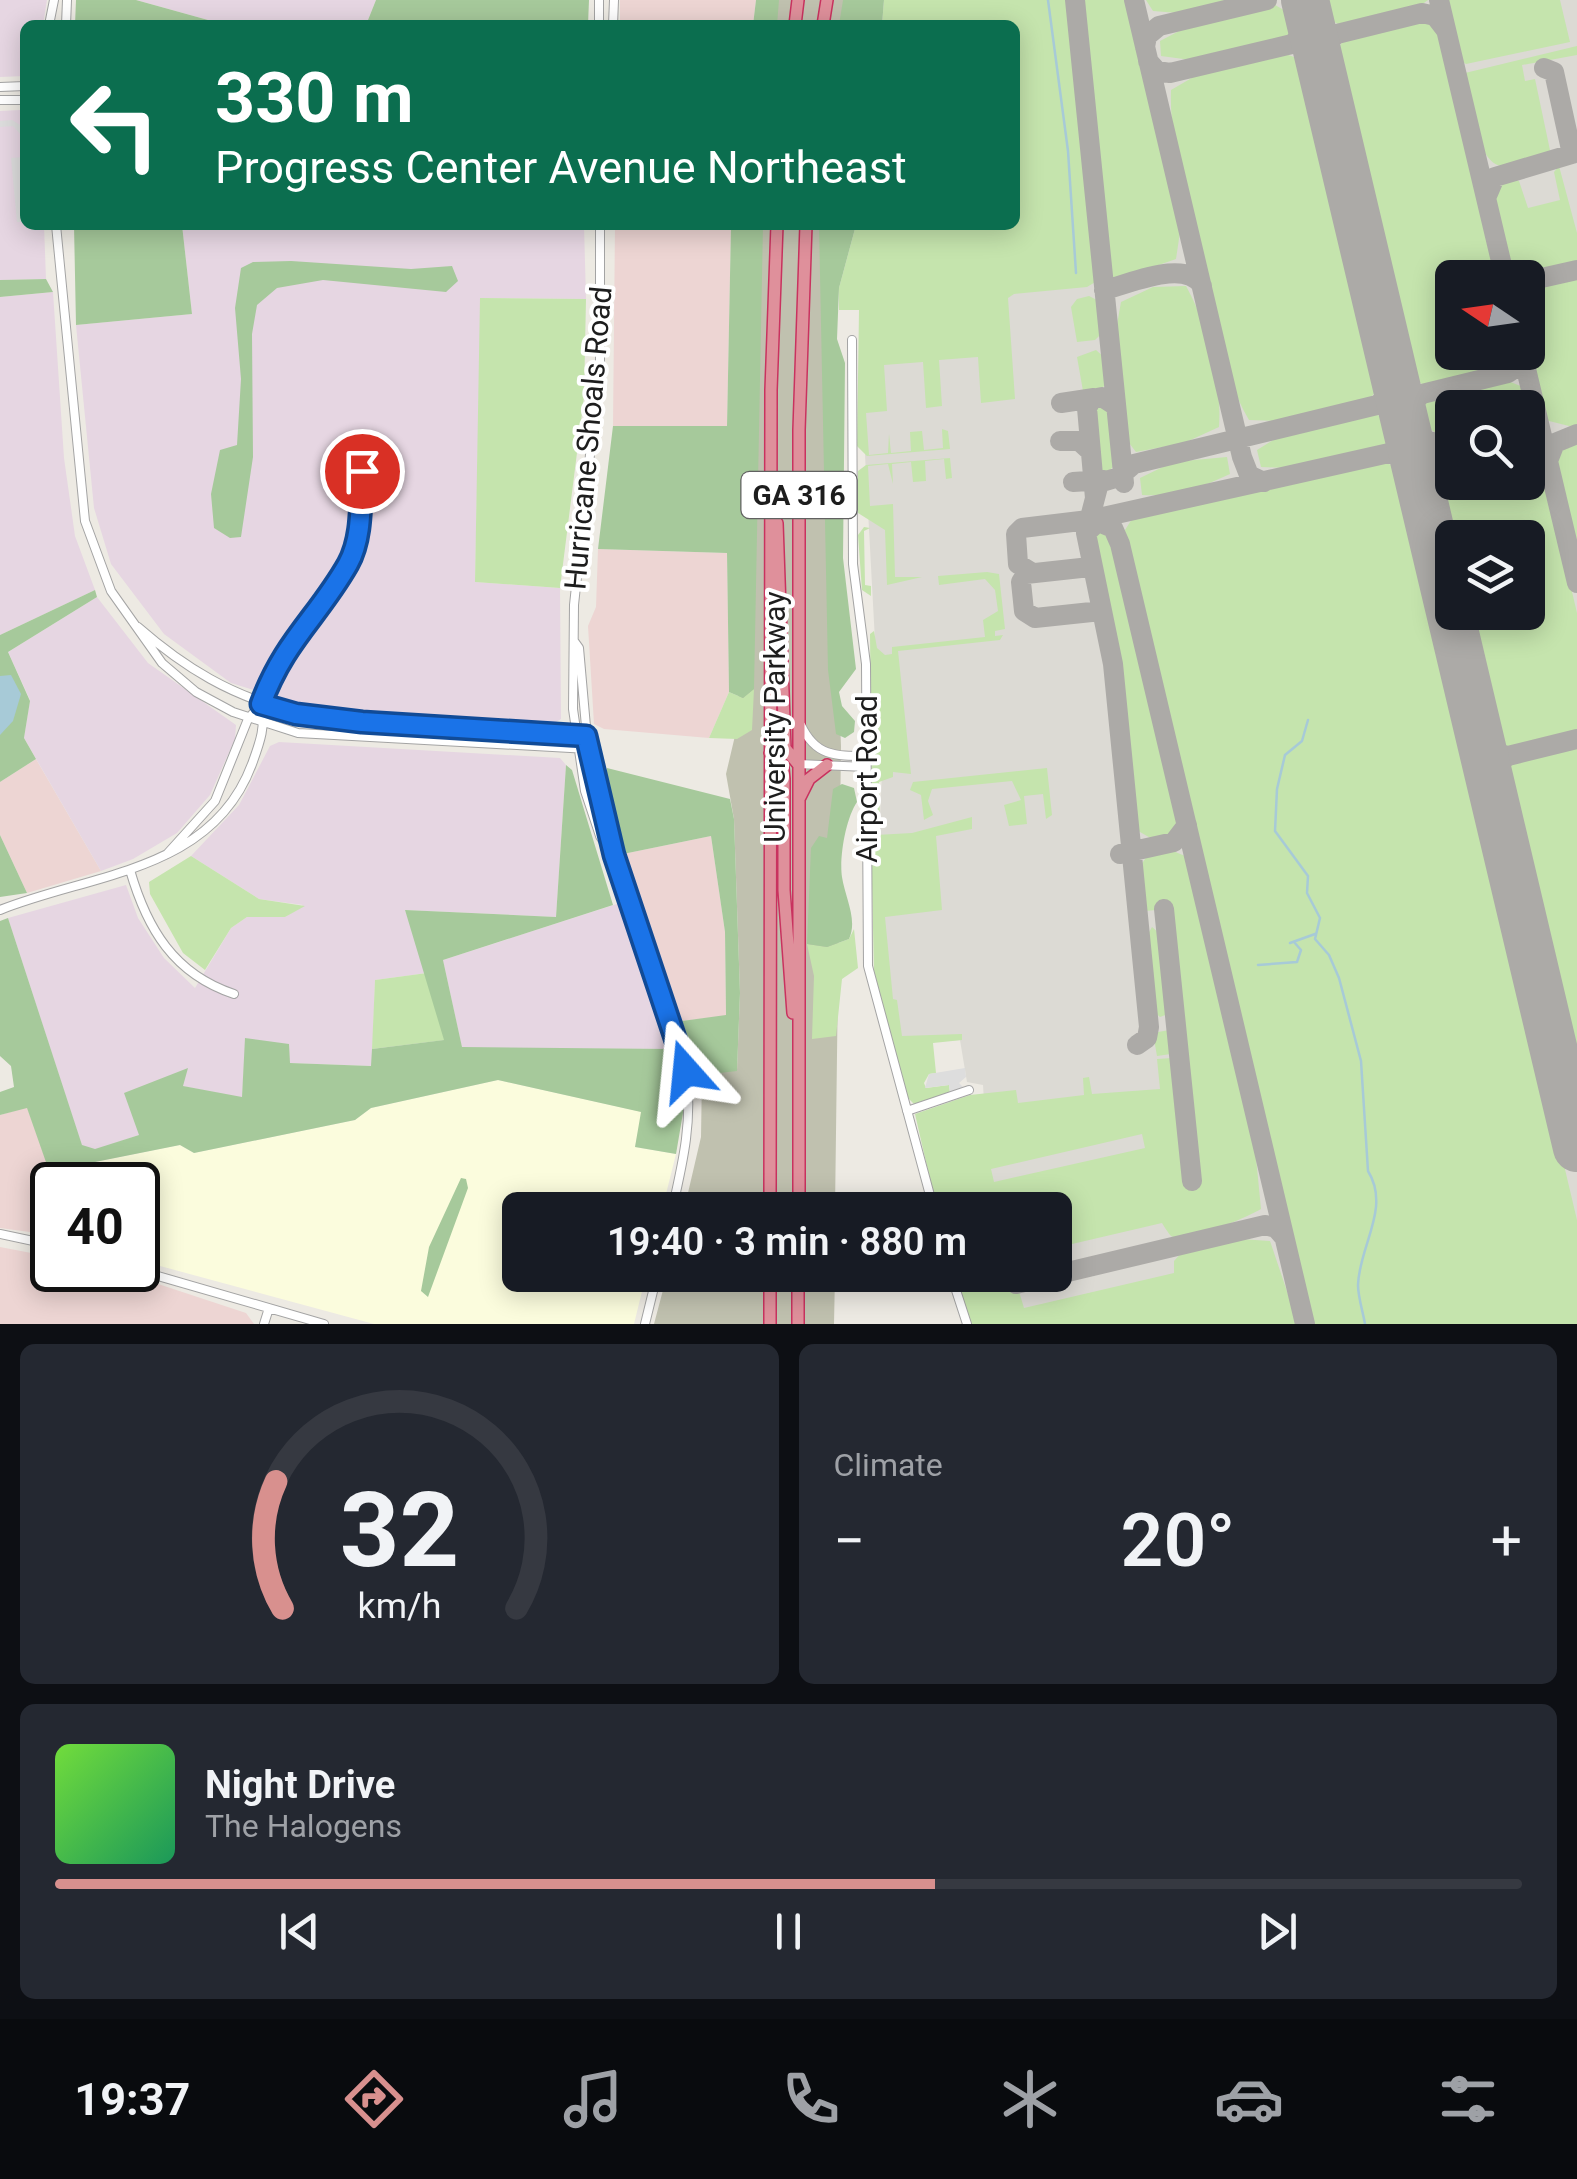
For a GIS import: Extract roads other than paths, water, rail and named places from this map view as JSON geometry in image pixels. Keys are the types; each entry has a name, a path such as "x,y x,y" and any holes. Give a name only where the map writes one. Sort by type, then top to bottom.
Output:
{"highway":[{"name":"University Parkway","path":"770,1192 770,470 778,230"},
{"name":"University Parkway","path":"798,1192 799,394 806,230"},
{"path":"770,470 784,620 785,748 798,764"},
{"path":"770,753 782,768 784,779 786,936 798,1044"},
{"path":"798,801 810,778 827,765"},
{"path":"770,1292 770,1324"},
{"path":"798,1292 798,1324"}],"street":[{"path":"59,230 84,521 111,591 148,649 196,692 266,725 317,736 584,748"},
{"name":"Hurricane Shoals Road","path":"602,230 600,361 574,641 573,709 614,855 686,1071 691,1104 688,1142 676,1192"},
{"name":"Airport Road","path":"852,340 853,564 865,646 868,966 929,1192"},
{"path":"168,854 215,801 248,719 261,704 287,646 349,563 358,534 364,440"},
{"path":"131,621 174,657 248,700 296,714 582,737"},
{"name":"Hurricane Shoals Road","path":"574,641 579,648 582,737"},
{"path":"0,910 130,870 194,842 231,803 266,725 261,704"},
{"path":"554,735 571,722 573,709"},
{"path":"798,720 807,738 826,754 866,756"},
{"path":"558,747 582,765"},
{"name":"Hurricane Shoals Road","path":"584,748 582,765 600,836 614,855"},
{"path":"798,764 866,767"},
{"path":"844,766 866,786"},
{"path":"130,870 148,918 176,962 213,987 234,994"},
{"path":"906,1111 969,1090"},
{"path":"0,1234 30,1240"},
{"path":"160,1276 324,1324"},
{"path":"645,1324 653,1292"},
{"path":"957,1292 967,1324"},
{"path":"264,1324 269,1308"}],"water":[{"path":"11,675 21,694 13,721 0,735 0,676"}],"waterway":[{"path":"1048,0 1068,151 1076,273"},
{"path":"1308,720 1302,741 1285,755 1277,789 1275,831 1308,876 1307,893 1320,918 1315,939 1329,955 1339,978 1361,1061 1368,1171 1376,1199 1358,1285 1365,1324"},
{"path":"1290,943 1315,934"},
{"path":"1258,965 1297,962 1301,950 1294,942"}]}
